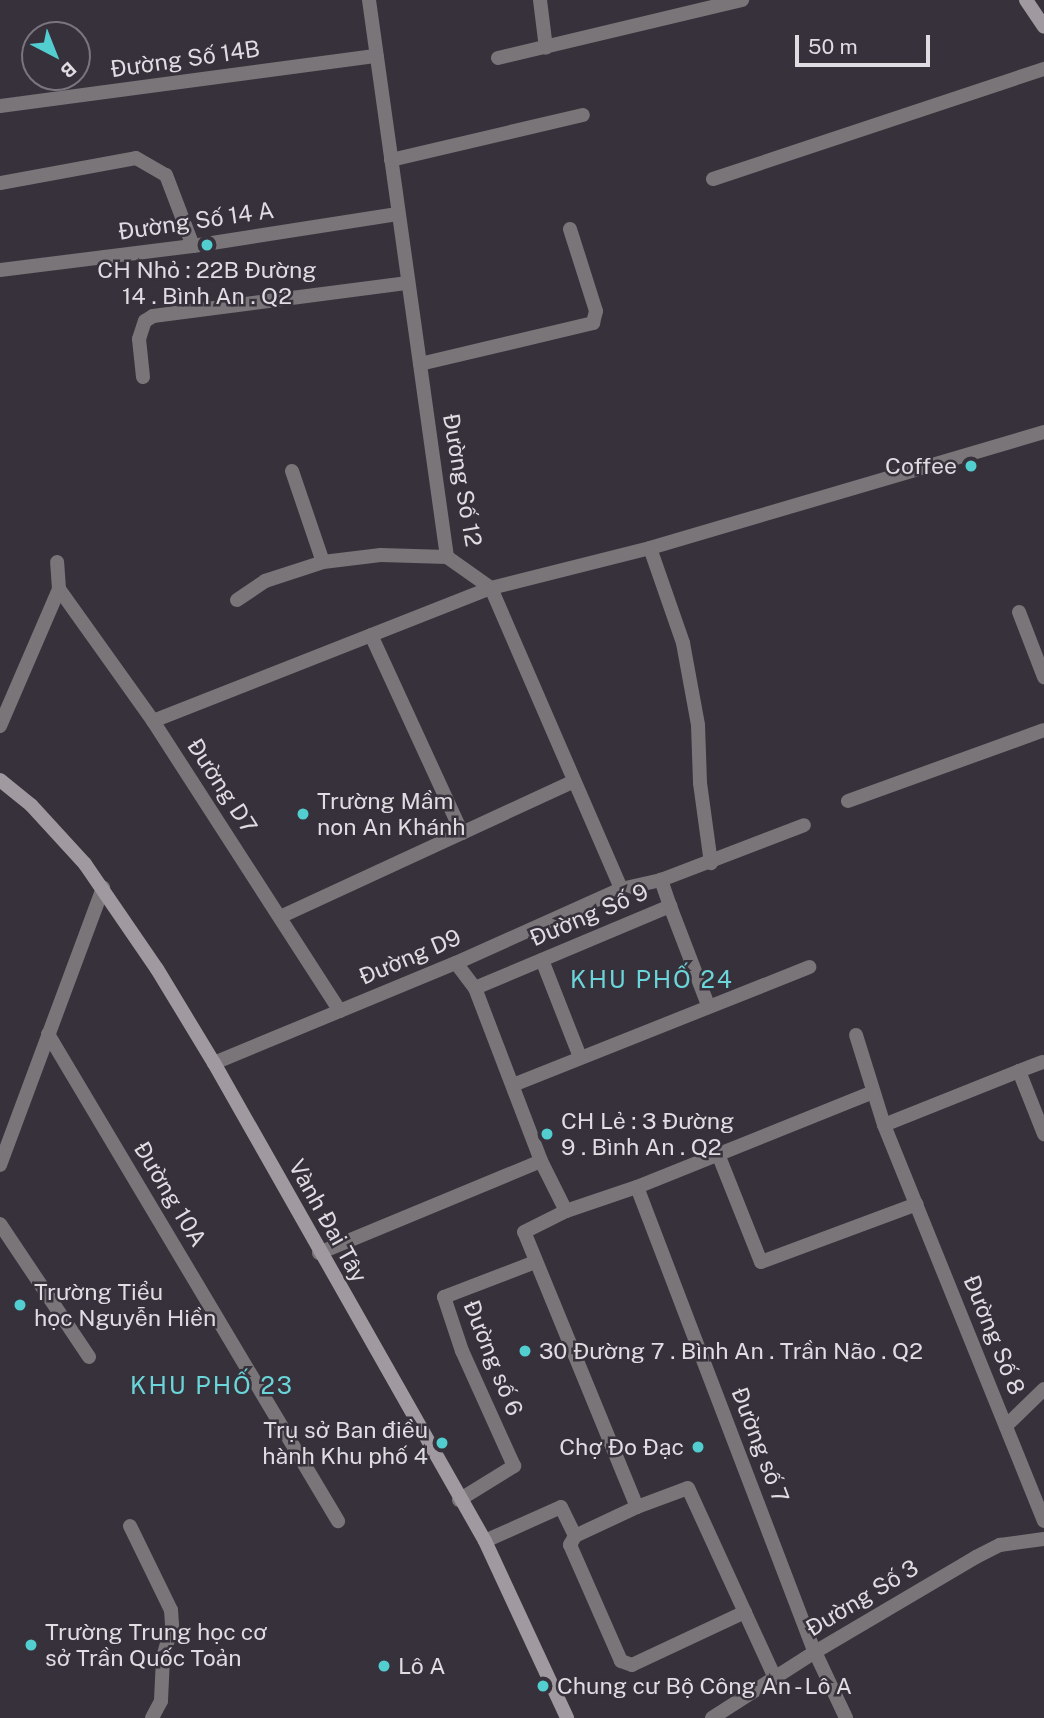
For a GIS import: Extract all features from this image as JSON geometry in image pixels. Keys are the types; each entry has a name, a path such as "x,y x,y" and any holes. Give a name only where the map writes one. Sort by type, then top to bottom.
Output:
{"street":[{"name":"Đường Số 12","path":"369,0 447,557 491,587"},
{"path":"540,0 546,48"},
{"path":"498,58 742,0"},
{"path":"1026,0 1042,21"},
{"name":"Đường Số 14B","path":"0,106 377,56"},
{"path":"713,179 1044,69"},
{"path":"391,160 583,116"},
{"path":"0,183 136,158 166,175 193,246"},
{"name":"Đường Số 14 A","path":"0,270 193,246 398,214"},
{"path":"419,364 593,323 596,311 570,229"},
{"path":"142,377 139,339 145,321 152,316 408,283"},
{"path":"153,722 491,587 650,548 1044,432"},
{"path":"292,471 323,562"},
{"path":"650,548 683,643 698,725 700,783 711,863"},
{"path":"237,600 265,582 323,562 380,555 447,557"},
{"path":"0,726 59,589 57,562"},
{"path":"491,587 621,889"},
{"name":"Đường D7","path":"59,589 153,722 340,1011"},
{"path":"1019,612 1044,677"},
{"path":"371,635 462,833"},
{"path":"848,801 1044,730"},
{"name":"Vành Đai Tây","path":"0,780 59,834 103,888 214,1063 319,1254 485,1541 567,1718"},
{"path":"279,918 574,781"},
{"name":"Đường Số 9","path":"475,988 670,906 661,880 804,825"},
{"name":"Đường D9","path":"214,1063 456,963 621,889 661,880"},
{"path":"0,1165 103,888"},
{"path":"670,906 708,1005"},
{"path":"542,960 580,1057"},
{"path":"456,963 475,988 541,1161 566,1211"},
{"path":"513,1085 708,1005 809,967"},
{"name":"Đường 10A","path":"48,1034 338,1521"},
{"name":"Đường Số 8","path":"856,1035 884,1125 1044,1521"},
{"path":"884,1125 1042,1062"},
{"path":"1019,1072 1044,1134"},
{"path":"637,1507 524,1232 566,1211 873,1092"},
{"path":"718,1154 761,1262 917,1205"},
{"path":"319,1254 541,1161"},
{"name":"Đường số 7","path":"636,1186 815,1652 846,1718"},
{"path":"0,1224 89,1357"},
{"name":"Đường số 6","path":"459,1500 514,1466 462,1351 444,1297 535,1262"},
{"path":"1006,1426 1044,1389"},
{"path":"745,1612 632,1665 621,1661 569,1545 575,1536 637,1507 688,1488 745,1612 775,1678"},
{"path":"485,1541 561,1507 575,1536"},
{"path":"130,1526 171,1610 172,1626 163,1658 161,1701 152,1718"},
{"name":"Đường Số 3","path":"718,1716 815,1652 1000,1545 1044,1539"}],"place":[{"name":"CH Nhỏ : 22B Đường 14 . Bình An . Q2","path":"207,245"},
{"name":"Coffee","path":"971,466"},
{"name":"Trường Mầm non An Khánh","path":"303,814"},
{"name":"CH Lẻ : 3 Đường 9 . Bình An . Q2","path":"547,1134"},
{"name":"Trường Tiểu học Nguyễn Hiền","path":"20,1305"},
{"name":"30 Đường 7 . Bình An . Trần Não . Q2","path":"525,1351"},
{"name":"Trụ sở Ban điều hành Khu phố 4","path":"442,1443"},
{"name":"Chợ Đo Đạc","path":"698,1447"},
{"name":"Trường Trung học cơ sở Trần Quốc Toản","path":"31,1645"},
{"name":"Lô A","path":"384,1666"},
{"name":"Chung cư Bộ Công An - Lô A","path":"543,1686"}],"district":[{"name":"KHU PHỐ 24","path":"652,980"},
{"name":"KHU PHỐ 23","path":"212,1386"}]}
